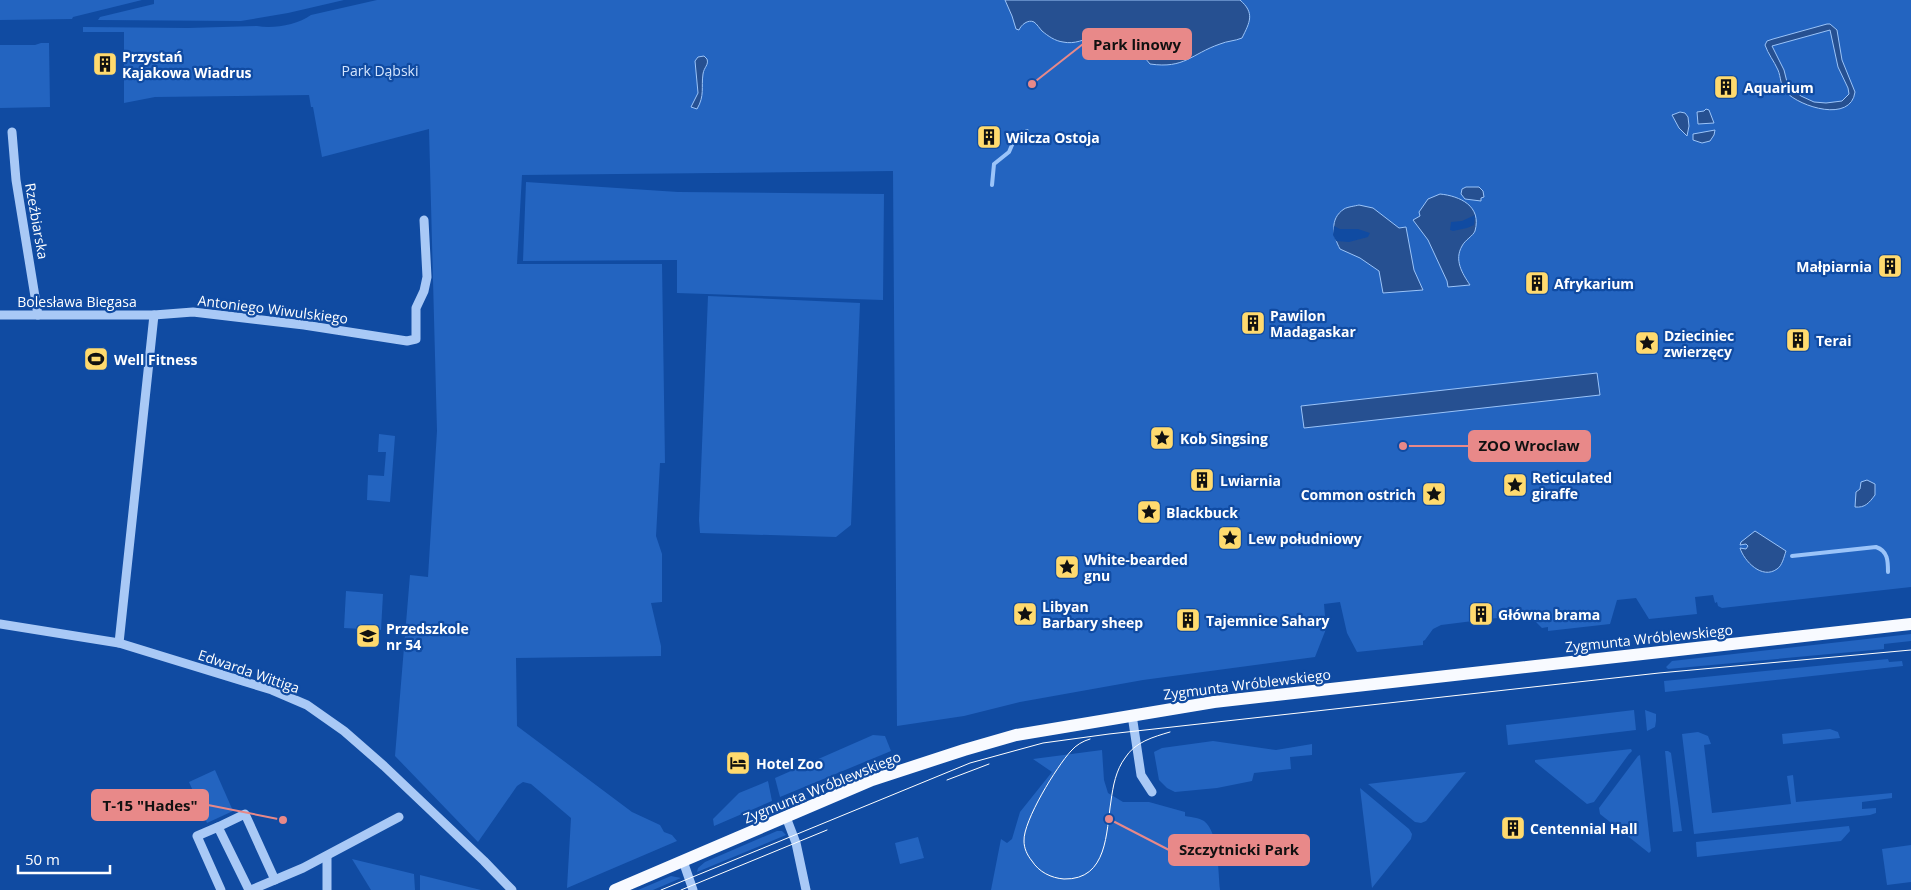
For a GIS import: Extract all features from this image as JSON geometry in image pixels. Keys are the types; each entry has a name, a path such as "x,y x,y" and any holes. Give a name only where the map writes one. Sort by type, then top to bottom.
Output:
{"main road":[{"name":"Zygmunta Wróblewskiego","path":"614,890 872,780 989,742 1056,727 1214,702 1322,688 1911,624"}],"street":[{"name":"Rzeźbiarska","path":"12,132 16,180 38,314"},
{"name":"Antoniego Wiwulskiego","path":"154,315 193,312 304,325 407,341 416,338 416,308 424,292 427,277 424,220"},
{"name":"Bolesława Biegasa","path":"0,315 154,315"},
{"path":"119,643 154,315"},
{"name":"Edwarda Wittiga","path":"0,624 119,643 272,690 307,705 344,730 384,766 512,890"},
{"path":"1132,715 1141,775 1152,792"},
{"path":"221,890 197,836 245,814 275,880"},
{"path":"218,827 250,890 327,856 399,817"},
{"path":"786,817 796,843 806,890"},
{"path":"327,856 327,890"},
{"path":"683,861 693,890"}],"green space":[{"path":"0,0 142,0 73,17 72,19 0,20"},
{"path":"154,0 344,0 288,13 241,21 98,20 100,17 154,4"},
{"name":"Park Dąbski","path":"377,0 1911,0 1911,587 1722,608 1718,606 1717,602 1715,603 1713,595 1695,597 1697,614 1649,619 1636,598 1617,600 1610,624 1548,631 1548,627 1542,628 1530,616 1521,615 1441,625 1433,629 1423,641 1423,645 1357,652 1347,633 1340,602 1324,604 1326,629 1315,657 1143,680 1020,702 964,716 897,726 893,171 522,175 517,264 662,264 665,463 660,463 656,536 662,554 662,602 651,603 661,646 661,656 516,658 517,726 632,812 660,825 664,832 672,835 677,841 567,888 571,818 531,784 523,782 517,786 478,842 395,756 410,575 428,577 437,431 429,129 322,157 309,95 155,97 124,103 124,32 83,32 83,27 188,28 277,26 292,24 311,15"},
{"path":"49,43 50,107 0,108 0,45 35,45"},
{"path":"526,182 678,192 884,194 883,300 677,293 677,260 523,261"},
{"path":"708,296 860,303 851,525 836,537 700,533"},
{"path":"379,434 395,436 390,502 367,500 368,475 384,476 386,452 378,452"},
{"path":"346,591 383,594 381,630 344,628"},
{"path":"1911,634 1911,641 1884,644 1884,649 1668,669 1666,667 1672,661"},
{"path":"1888,659 1889,662 1902,661 1903,666 1665,692 1664,681"},
{"path":"1634,710 1636,730 1508,745 1506,725"},
{"path":"1645,710 1656,714 1655,727 1647,731"},
{"path":"1830,729 1838,732 1840,738 1783,744 1782,734"},
{"path":"1698,732 1708,736 1711,744 1704,745 1712,813 1791,804 1787,776 1793,775 1796,802 1892,793 1892,798 1862,802 1862,809 1876,808 1876,813 1870,815 1694,834 1682,734"},
{"path":"873,735 885,736 891,751 780,797 775,778"},
{"path":"1213,741 1276,750 1312,744 1312,755 1290,757 1291,769 1254,773 1252,781 1217,788 1175,792 1167,788 1159,780 1154,752 1162,748"},
{"path":"1631,749 1632,751 1594,802 1587,804 1535,762 1535,760"},
{"path":"1102,750 1104,780 1108,793 1123,802 1149,802 1185,812 1185,816 1202,820 1209,826 1215,843 1220,890 991,890 1001,839 1007,843 1012,839 1020,812 1052,772 1033,759"},
{"path":"1665,751 1671,753 1682,831 1673,832"},
{"path":"1640,755 1651,851 1649,853 1600,814 1599,808"},
{"path":"215,770 233,811 207,823 189,782"},
{"path":"1466,772 1426,821 1421,823 1415,822 1368,784"},
{"path":"768,781 772,801 714,826 713,819 739,793"},
{"path":"1360,788 1409,829 1412,834 1411,839 1372,888"},
{"path":"1849,826 1850,831 1841,841 1697,857 1696,842"},
{"path":"777,831 782,831 786,835 697,872 698,868 705,862"},
{"path":"918,837 924,858 900,864 895,843"},
{"path":"1911,845 1911,882 1887,885 1882,849"},
{"path":"352,859 414,874 415,890 371,890"},
{"path":"420,875 481,890 420,890"},
{"path":"671,876 681,878 653,890 638,890"}],"shaded area":[{"path":"1005,0 1240,0 1248,9 1250,18 1242,38 1210,48 1180,63 1162,65 1150,64 1141,52 1133,35 1126,30 1110,30 1071,43 1052,38 1032,21 1025,23 1019,30 1016,29"},
{"path":"1830,24 1837,30 1842,60 1855,92 1851,102 1845,107 1835,110 1813,107 1802,103 1786,92 1778,70 1765,45 1767,41","holes":["1830,30 1838,67 1849,94 1842,101 1814,102 1801,96 1788,86 1784,70 1772,46"]},
{"path":"704,56 707,59 707,63 703,74 701,100 697,109 691,107 698,93 695,61 698,57"},
{"path":"1709,110 1714,123 1698,124 1697,112"},
{"path":"1680,112 1685,113 1688,117 1687,136 1679,128 1672,115"},
{"path":"1715,130 1710,141 1702,143 1693,140 1693,134"},
{"path":"1466,187 1479,187 1483,191 1484,197 1481,198 1481,201 1465,199 1461,194 1462,189"},
{"path":"1440,194 1462,200 1468,204 1475,215 1475,231 1463,244 1459,256 1462,271 1470,285 1448,287 1428,240 1413,220 1420,216 1419,212 1428,199"},
{"path":"1359,205 1373,208 1399,228 1406,227 1414,270 1423,290 1383,293 1379,271 1360,258 1340,249 1334,233 1336,218 1344,209"},
{"path":"1597,373 1600,395 1304,428 1301,406"},
{"path":"1867,480 1875,484 1875,495 1862,507 1855,507 1856,492 1860,489 1861,482"},
{"path":"1755,531 1786,551 1780,566 1771,572 1760,571 1754,568 1745,558 1740,548 1746,549 1748,546 1746,544 1740,545 1741,542"}],"pier":[{"path":"1475,215 1474,225 1453,231 1450,230 1451,222 1462,221"},
{"path":"1334,226 1340,229 1358,229 1370,233 1368,237 1349,242 1336,241 1333,235"}],"waterway":[{"path":"992,185 994,164 1009,152 1015,138 1027,131"},
{"path":"1792,556 1876,547 1885,554 1888,572"}],"tram line":[{"path":"661,890 970,763 1043,743 1659,673 1911,650"},
{"path":"1090,739 1075,747 1065,758 1042,794 1025,832 1024,844 1029,856 1038,868 1054,877 1064,879 1078,877 1089,872 1097,863 1106,840 1114,784 1122,763 1129,752 1139,744 1170,732"},
{"path":"947,780 989,764"},
{"path":"681,890 827,830"}],"place":[{"name":"Przystań Kajakowa Wiadrus","path":"105,64"},
{"name":"Park linowy","path":"1032,84"},
{"name":"Aquarium","path":"1726,87"},
{"name":"Wilcza Ostoja","path":"989,137"},
{"name":"Małpiarnia","path":"1890,266"},
{"name":"Afrykarium","path":"1537,283"},
{"name":"Pawilon Madagaskar","path":"1253,323"},
{"name":"Terai","path":"1798,340"},
{"name":"Dzieciniec zwierzęcy","path":"1647,343"},
{"name":"Well Fitness","path":"96,359"},
{"name":"Kob Singsing","path":"1162,438"},
{"name":"ZOO Wroclaw","path":"1403,446"},
{"name":"Lwiarnia","path":"1202,480"},
{"name":"Reticulated giraffe","path":"1515,485"},
{"name":"Common ostrich","path":"1434,494"},
{"name":"Blackbuck","path":"1149,512"},
{"name":"Lew południowy","path":"1230,538"},
{"name":"White-bearded gnu","path":"1067,567"},
{"name":"Libyan Barbary sheep","path":"1025,614"},
{"name":"Główna brama","path":"1481,614"},
{"name":"Tajemnice Sahary","path":"1188,620"},
{"name":"Przedszkole nr 54","path":"368,636"},
{"name":"Hotel Zoo","path":"738,763"},
{"name":"Szczytnicki Park","path":"1109,819"},
{"name":"T-15 \"Hades\"","path":"283,820"},
{"name":"Centennial Hall","path":"1513,828"}]}
